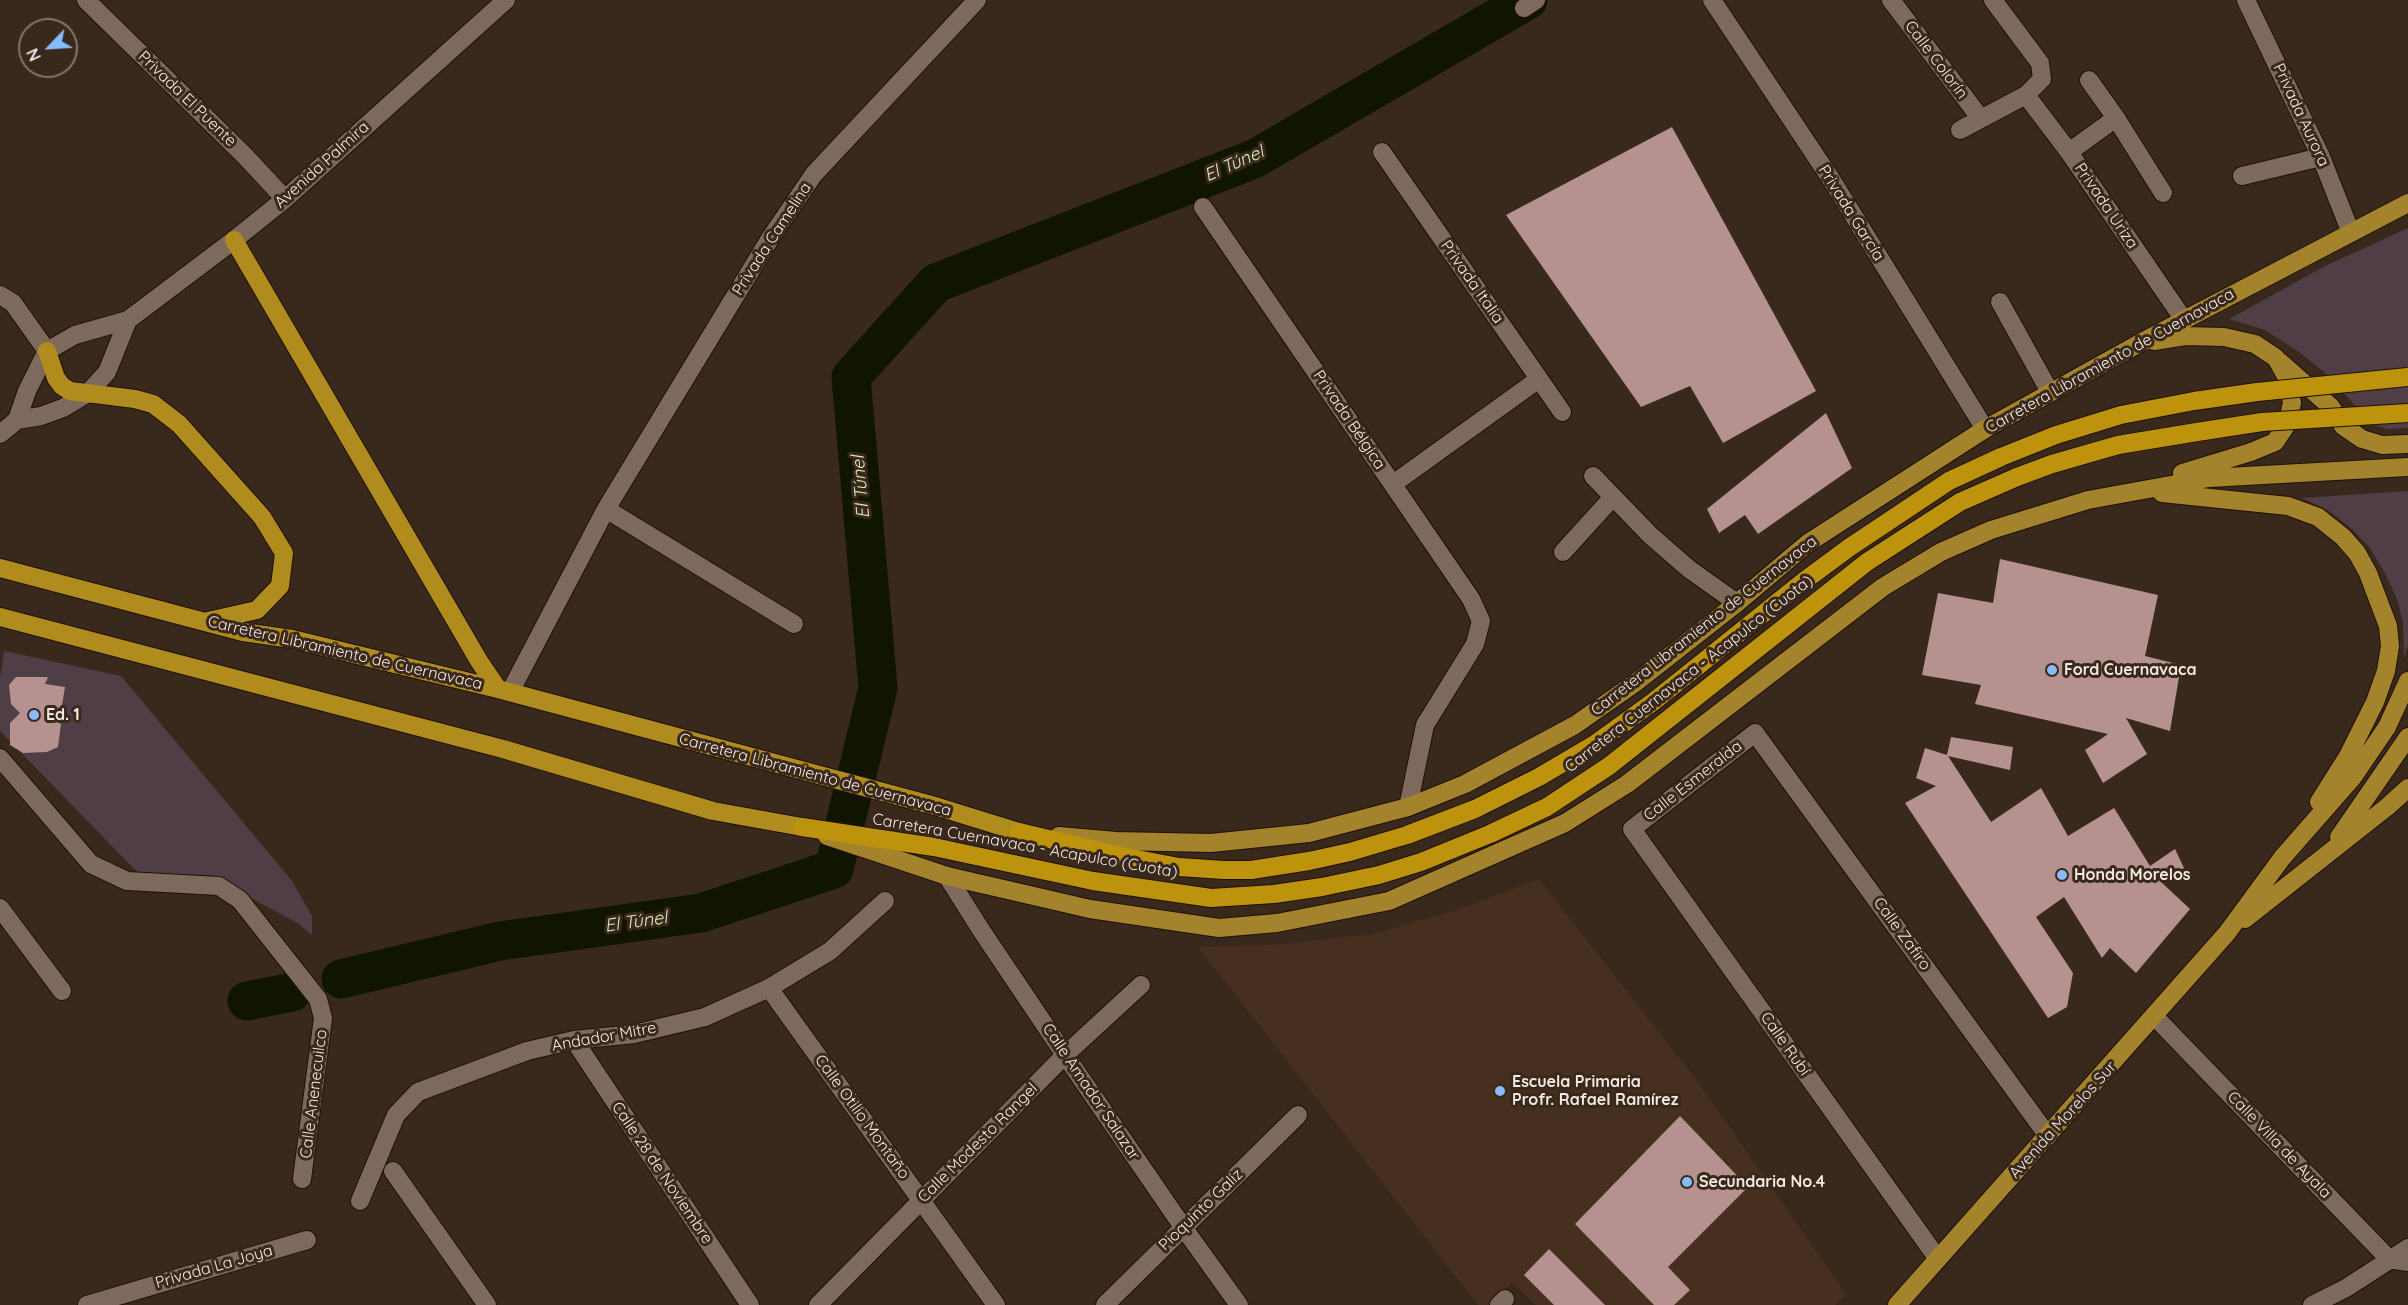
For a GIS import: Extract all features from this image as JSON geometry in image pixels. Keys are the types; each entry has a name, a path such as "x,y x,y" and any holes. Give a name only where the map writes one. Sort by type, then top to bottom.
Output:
{"highway":[{"path":"234,240 504,691"},
{"path":"47,351 52,369 62,386 70,391 153,404 179,424 262,517 284,553 280,586 257,610 206,621"},
{"name":"Carretera Cuernavaca - Acapulco (Cuota)","path":"1019,832 1167,865 1224,870 1251,870 1309,861 1407,836 1475,809 1528,783 1595,744 1653,702 1804,581 1949,482 1980,467 2056,435 2121,415 2257,392 2408,377"},
{"name":"Carretera Cuernavaca - Acapulco (Cuota)","path":"802,827 934,847 1093,881 1211,898 1274,894 1322,887 1390,872 1490,834 1547,807 1609,766 1867,562 1960,502 2052,464 2118,446 2262,422 2408,413"},
{"name":"Carretera Libramiento de Cuernavaca","path":"0,568 243,632 292,639 504,691 935,806 1019,832"},
{"path":"0,617 493,746 713,811 802,827"}],"main road":[{"name":"Carretera Libramiento de Cuernavaca","path":"1019,832 1116,841 1211,843 1309,833 1408,807 1465,784 1575,725 1635,683 1737,603 1808,543 1985,429 2140,343 2408,203"},
{"path":"2140,343 2185,336 2224,337 2255,344 2276,358 2331,407 2343,426 2362,439 2382,445 2408,444"},
{"path":"802,827 941,874 1090,909 1219,928 1277,923 1389,901 1564,823 1618,790 1883,587 1941,552 1991,530 2241,455 2275,442 2287,424 2292,403 2287,378 2276,358"},
{"path":"2088,500 2210,478 2408,467"},
{"path":"2142,491 2288,506 2318,517 2343,537 2357,553 2379,599 2388,626 2390,646 2386,671 2375,702 2348,756 2282,858 2227,933"},
{"path":"2282,858 2353,777 2387,727 2408,681"},
{"path":"2329,851 2408,736"},
{"path":"2227,933 2408,788"},
{"name":"Avenida Morelos Sur","path":"1897,1305 2155,1017 2227,933"}],"street":[{"name":"Privada El Puente","path":"86,0 245,156 285,199"},
{"name":"Avenida Palmira","path":"47,351 75,335 128,320 234,240 285,199 506,0"},
{"name":"Privada Camelina","path":"504,691 606,509 771,237 813,174 977,0"},
{"name":"Privada García","path":"1712,0 1831,179 1985,429"},
{"name":"Calle Colorín","path":"1891,0 1981,119"},
{"path":"1960,130 2026,95 2042,79 2040,63 1993,0"},
{"name":"Privada Aurora","path":"2246,0 2321,157 2351,232"},
{"path":"2088,80 2116,118 2163,193"},
{"name":"Privada Uriza","path":"2026,95 2069,152 2184,320"},
{"path":"2069,152 2116,118"},
{"name":"Privada Italia","path":"1382,152 1562,412"},
{"path":"2242,176 2321,157"},
{"name":"Privada Bélgica","path":"1203,207 1393,484 1539,379"},
{"path":"2000,302 2050,392"},
{"path":"4,304 47,351 27,391 17,420"},
{"path":"0,434 17,420 41,416 63,408 88,393 107,372 128,320"},
{"path":"1593,476 1650,535 1689,568 1737,603"},
{"path":"1393,484 1471,599 1481,621 1475,644 1425,725 1408,807"},
{"path":"1563,552 1613,496"},
{"path":"606,509 794,624"},
{"name":"Calle Esmeralda","path":"1632,829 1755,733"},
{"name":"Calle Zafiro","path":"1755,733 2048,1136"},
{"name":"Calle Anenecuilco","path":"0,758 91,864 127,881 219,886 240,900 318,999 323,1018 302,1179"},
{"name":"Calle Rubí","path":"1632,829 1938,1259"},
{"name":"Calle Amador Salazar","path":"941,874 1239,1305"},
{"name":"Andador Mitre","path":"360,1201 396,1115 418,1092 527,1051 574,1040 634,1034 705,1017 769,988 830,951 885,901"},
{"path":"0,908 62,991"},
{"name":"Calle Modesto Rangel","path":"818,1305 1065,1054 1141,985"},
{"name":"Calle Otilio Montaño","path":"769,988 996,1305"},
{"name":"Calle Villa de Ayala","path":"2155,1017 2389,1259"},
{"name":"Calle 28 de Noviembre","path":"574,1040 750,1305"},
{"name":"Pioquinto Galiz","path":"1105,1305 1298,1115"},
{"path":"393,1171 487,1305"},
{"name":"Privada La Joya","path":"87,1305 307,1240"},
{"path":"2312,1305 2346,1288 2408,1248"},
{"path":"2389,1259 2408,1262"}],"shaded area":[{"path":"2408,228 2408,428 2386,429 2371,424 2329,376 2299,352 2265,330 2229,319 2325,266"},
{"path":"2408,491 2408,645 2404,659 2403,623 2398,602 2370,548 2352,529 2329,511 2302,498"},
{"path":"4,651 121,676 292,881 312,916 312,935 299,924 220,881 140,875 0,731 0,678"},
{"name":"Escuela Primaria Profr. Rafael Ramírez","path":"1539,879 1698,1082 1846,1294 1835,1305 1536,1305 1513,1282 1489,1305 1478,1305 1198,947 1276,945 1372,934 1460,909"}],"building":[{"path":"1672,127 1816,391 1723,443 1690,386 1641,407 1506,215"},
{"path":"1826,413 1852,468 1758,534 1745,515 1719,533 1707,509"},
{"name":"Ford Cuernavaca","path":"2000,559 2158,595 2145,656 2181,665 2170,731 2126,718 2147,754 2103,783 2085,750 2108,734 1975,704 1981,685 1922,675 1938,593 1993,603"},
{"name":"Ed. 1","path":"16,677 48,677 45,684 65,687 62,705 49,716 61,724 58,747 47,752 23,753 10,745 10,723 20,713 11,704 9,685"},
{"name":"Honda Morelos","path":"1951,737 2013,747 2010,770 1948,756 1991,822 2041,788 2068,836 2114,808 2150,866 2175,849 2184,868 2160,881 2190,909 2136,973 2110,948 2102,958 2064,897 2036,917 2073,973 2067,1007 2048,1018 1905,803 1936,786 1916,778 1925,748 1947,755"},
{"path":"1680,1116 1748,1187 1668,1267 1690,1290 1674,1305 1654,1305 1575,1224"},
{"path":"1549,1249 1605,1305 1554,1305 1524,1275"}],"waterway":[{"name":"El Túnel","path":"341,979 500,941 701,913 834,869 878,688 851,377 936,283 1254,159 1528,0"},
{"name":"El Túnel","path":"247,1001 292,992"}],"place":[{"name":"Ford Cuernavaca","path":"2052,670"},
{"name":"Ed. 1","path":"34,715"},
{"name":"Honda Morelos","path":"2062,875"},
{"name":"Escuela Primaria Profr. Rafael Ramírez","path":"1500,1091"},
{"name":"Secundaria No.4","path":"1687,1182"}]}
